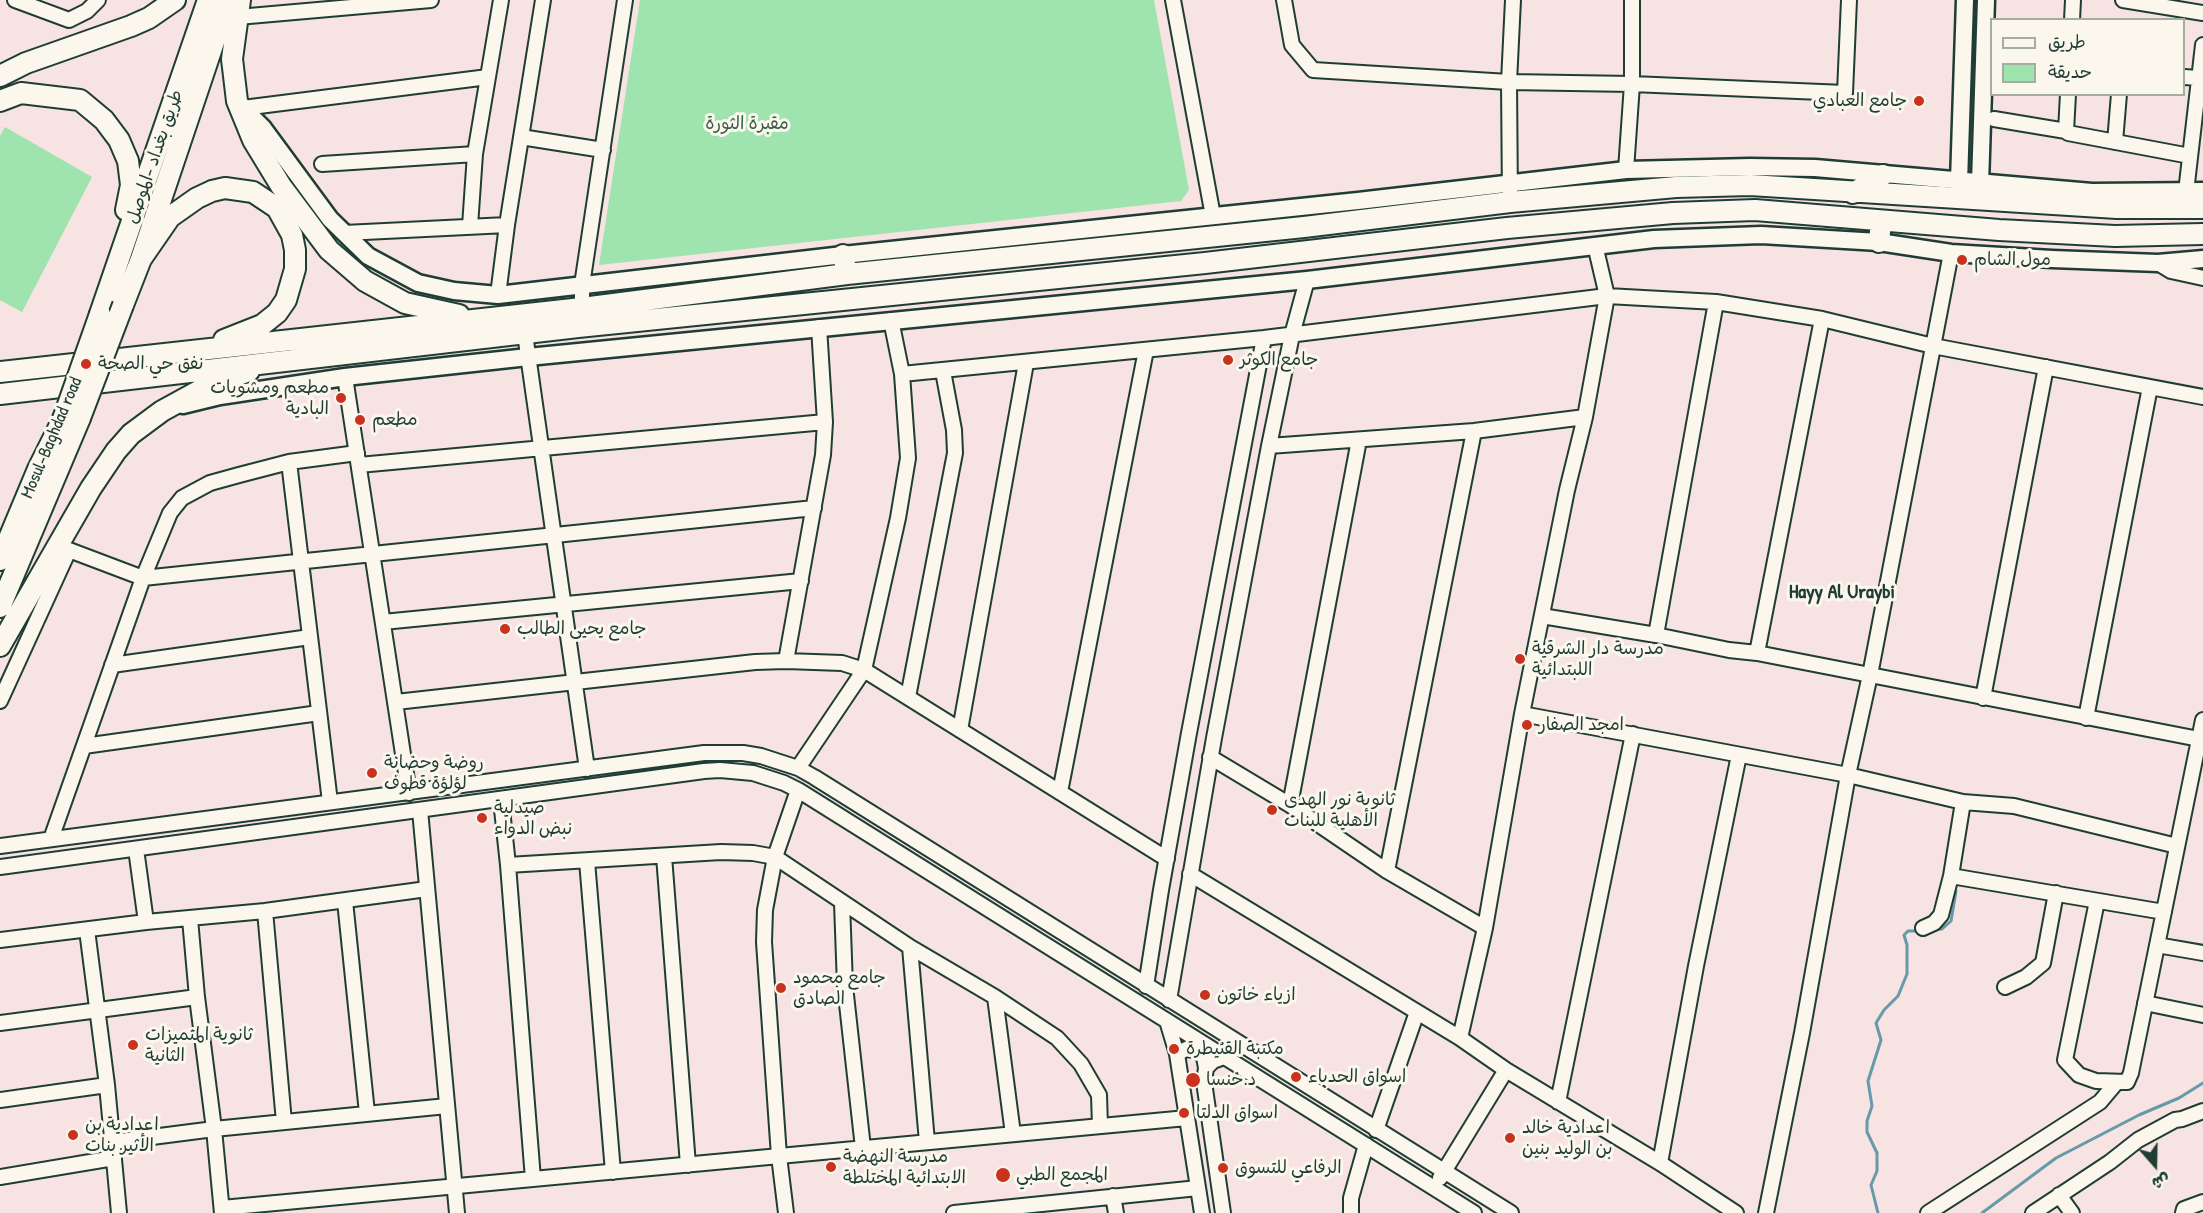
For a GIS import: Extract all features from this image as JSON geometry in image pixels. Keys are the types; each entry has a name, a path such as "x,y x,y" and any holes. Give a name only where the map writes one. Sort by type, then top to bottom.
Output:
{"highway":[{"path":"0,76 26,63 131,26 149,18 175,0"},
{"name":"طريق بغداد -الموصل","path":"100,314 208,0"},
{"path":"235,6 232,59 240,105 253,140 281,186 315,232 347,267 383,293 405,303 443,312 500,316"},
{"path":"0,607 72,418 123,305 141,259 235,6"},
{"path":"0,101 21,93 80,100 104,120 119,140 128,160 131,185 114,275"},
{"path":"1853,193 1883,175"},
{"path":"0,372 582,308 847,274 1204,238 1510,192 1750,185 2117,208 2203,208"},
{"path":"1673,213 1676,187"},
{"path":"141,259 170,217 212,190 225,188 253,192 265,198 277,208 292,235 295,269 286,300 277,313 262,325 242,334 168,353"},
{"path":"6,392 525,334 1205,263 1507,228 1673,213 1755,210 1881,222 2115,236 2203,234"},
{"path":"1879,242 1881,222"},
{"path":"1204,238 1205,263"},
{"path":"843,255 847,274"},
{"name":"Mosul-Baghdad road","path":"0,560 38,469 72,418 100,314"},
{"path":"0,646 103,469 131,434 162,411 204,388 277,363"},
{"path":"0,364 57,366"},
{"path":"0,524 38,469"}],"main road":[{"path":"1959,182 1965,0"},
{"path":"1980,184 1986,0"},
{"path":"240,105 263,128 330,219 368,256 418,283 454,291 498,295 843,255 1358,201 1510,192 1626,170 1815,168 2092,192 2195,191"},
{"path":"162,411 220,396 345,377 819,327 1307,280 1654,239 1761,235 1879,242 1951,253 2158,262 2203,260"}],"street":[{"path":"15,0 69,20 87,11 98,0"},
{"path":"235,6 431,0"},
{"path":"470,226 476,154 501,0"},
{"path":"498,295 543,0"},
{"path":"582,308 582,285 626,0"},
{"path":"1173,0 1213,216"},
{"path":"1284,0 1292,45 1313,70 1509,82 1632,84 1845,93 1849,0"},
{"path":"1510,192 1509,82 1513,0"},
{"path":"1626,170 1632,84 1632,0"},
{"path":"2072,18 2073,0"},
{"path":"2123,0 2203,13"},
{"path":"2195,191 2190,156 2199,123 2199,78 2203,46"},
{"path":"240,105 488,77"},
{"path":"2185,77 2199,78"},
{"path":"2066,131 2068,96"},
{"path":"2115,142 2119,96"},
{"path":"1994,119 2190,156"},
{"path":"521,137 603,150"},
{"path":"322,164 476,154"},
{"path":"344,234 507,225"},
{"path":"1460,1038 1485,928 1522,714 1607,296 1595,245"},
{"path":"1766,1213 1802,1033 1848,775 1870,675 1951,253"},
{"path":"2158,262 2171,271 2203,278"},
{"path":"1169,1000 1210,757 1269,446 1292,335 1307,280"},
{"path":"902,374 1292,335 1607,296 1716,302 1822,319 1933,346 2203,397"},
{"path":"1656,635 1716,302"},
{"path":"1757,653 1822,319"},
{"path":"798,768 864,670 898,518 908,458 902,374 891,320"},
{"path":"786,661 823,455 825,422 819,327"},
{"path":"525,334 587,768"},
{"path":"1146,986 1189,733 1264,338"},
{"path":"1060,792 1146,350"},
{"path":"960,730 1026,363"},
{"path":"1983,698 2046,367"},
{"path":"908,697 955,453 954,430 944,371"},
{"path":"345,377 409,793"},
{"path":"2086,718 2150,387"},
{"path":"1269,446 1474,431 1584,417"},
{"path":"51,839 143,578 170,513 182,498 210,483 289,462 541,448 825,422"},
{"path":"1387,871 1474,431"},
{"path":"1290,805 1359,440"},
{"path":"289,462 330,802"},
{"path":"0,701 69,550 143,578 814,508"},
{"path":"383,622 801,581"},
{"path":"1542,616 1757,653 2199,739"},
{"path":"112,665 310,637"},
{"path":"396,702 786,661 842,663 864,670 1167,859"},
{"path":"84,746 319,712"},
{"path":"1522,714 1848,775 1963,802 2014,806 2177,846"},
{"path":"2097,902 2065,1060 2079,1075 2096,1081 2127,1082 2131,1073 2203,720"},
{"path":"1189,733 1214,738"},
{"path":"1558,1102 1633,734"},
{"path":"0,846 330,802 376,798 587,768 724,752 761,756 798,768 1511,1213"},
{"path":"1660,1163 1696,966 1739,755"},
{"path":"1210,757 1290,805 1387,871 1485,928"},
{"path":"600,785 627,777 630,769 625,764"},
{"path":"0,867 720,770 761,775 798,790 1474,1213"},
{"path":"786,1213 779,1156 764,942 765,910 775,857 798,790"},
{"path":"356,819 349,813 351,807 376,798"},
{"path":"501,800 533,1179"},
{"path":"1923,928 1934,923 1941,915 1951,876 1963,802"},
{"path":"420,810 457,1213"},
{"path":"136,849 146,922"},
{"path":"508,865 721,852 753,853 775,857 910,947 995,997 1057,1038 1081,1064 1099,1095 1100,1126"},
{"path":"664,856 688,1165"},
{"path":"587,861 614,1172"},
{"path":"1190,874 1460,1038 1506,1070 1660,1163 1736,1213"},
{"path":"1951,876 2164,912"},
{"path":"0,940 146,922 265,911 427,889"},
{"path":"1161,890 1185,900"},
{"path":"2005,987 2026,977 2043,963 2056,893"},
{"path":"999,914 1008,900"},
{"path":"345,901 367,1113"},
{"path":"842,903 845,986 863,1148"},
{"path":"265,911 284,1122"},
{"path":"190,919 222,1211 455,1186 1187,1118"},
{"path":"87,930 107,1085 119,1213"},
{"path":"2157,945 2203,953"},
{"path":"910,947 927,1142"},
{"path":"0,1023 197,997"},
{"path":"995,997 1013,1134"},
{"path":"2145,1003 2203,1015"},
{"path":"1377,1130 1417,1012"},
{"path":"1167,1021 1177,1054 1202,1213"},
{"path":"1177,1054 1186,1049 1197,1050 1204,1057 1206,1068 1204,1087 1222,1213"},
{"path":"1206,1068 1213,1060 1224,1057"},
{"path":"1435,1188 1506,1070"},
{"path":"1928,1213 2100,1102 2116,1083"},
{"path":"0,1100 107,1085"},
{"path":"113,1142 214,1129 447,1106"},
{"path":"2033,1213 2110,1162 2138,1140 2175,1120 2203,1111"},
{"path":"1351,1213 1351,1198 1366,1146"},
{"path":"0,1177 114,1158"},
{"path":"954,1213 1030,1209 1113,1196 1198,1188"},
{"path":"2059,1195 2072,1213"},
{"path":"1113,1196 1116,1213"},
{"path":"2183,1213 2184,1209 2203,1202"}],"green space":[{"name":"مقبرة الثورة","path":"640,0 1154,0 1189,190 1181,201 599,265"},
{"path":"5,127 92,177 22,312 0,300 0,136"}],"waterway":[{"path":"1932,930 1942,929 1951,921 1956,891"},
{"path":"1878,1213 1871,1185 1877,1171 1877,1153 1867,1132 1867,1121 1872,1106 1868,1081 1881,1040 1876,1023 1884,1010 1898,996 1907,974 1907,945 1904,935 1908,931 1920,931"},
{"path":"1982,1213 2056,1158 2139,1115 2179,1098 2203,1083"}],"place":[{"name":"جامع العبادي","path":"1919,101"},
{"name":"مول الشام","path":"1962,260"},
{"name":"جامع الكوثر","path":"1228,360"},
{"name":"نفق حي الصحة","path":"86,364"},
{"name":"مطعم ومشويات البادية","path":"341,398"},
{"name":"مطعم","path":"360,420"},
{"name":"جامع يحيى الطالب","path":"505,629"},
{"name":"مدرسة دار الشرقية اللبتدائية","path":"1520,659"},
{"name":"امجد الصفار","path":"1527,725"},
{"name":"روضة وحضانة لؤلؤة قطوف","path":"372,773"},
{"name":"ثانوية نور الهدى الأهلية للبنات","path":"1272,810"},
{"name":"صيدلية نبض الدواء","path":"482,818"},
{"name":"جامع محمود الصادق","path":"781,988"},
{"name":"ازياء خاتون","path":"1205,995"},
{"name":"ثانوية المتميزات الثانية","path":"133,1045"},
{"name":"مكتبة القنيطرة","path":"1174,1049"},
{"name":"اسواق الحدباء","path":"1296,1077"},
{"name":"د.خنسا","path":"1193,1080"},
{"name":"اسواق الدلتا","path":"1184,1113"},
{"name":"اعدادية بن الأثير بنات","path":"73,1135"},
{"name":"اعدادية خالد بن الوليد بنين","path":"1510,1138"},
{"name":"مدرسة النهضة الابتدائية المختلطة","path":"831,1167"},
{"name":"الرفاعي للتسوق","path":"1223,1168"},
{"name":"المجمع الطبي","path":"1003,1175"}],"district":[{"name":"Hayy Al Uraybi","path":"1842,593"}]}
